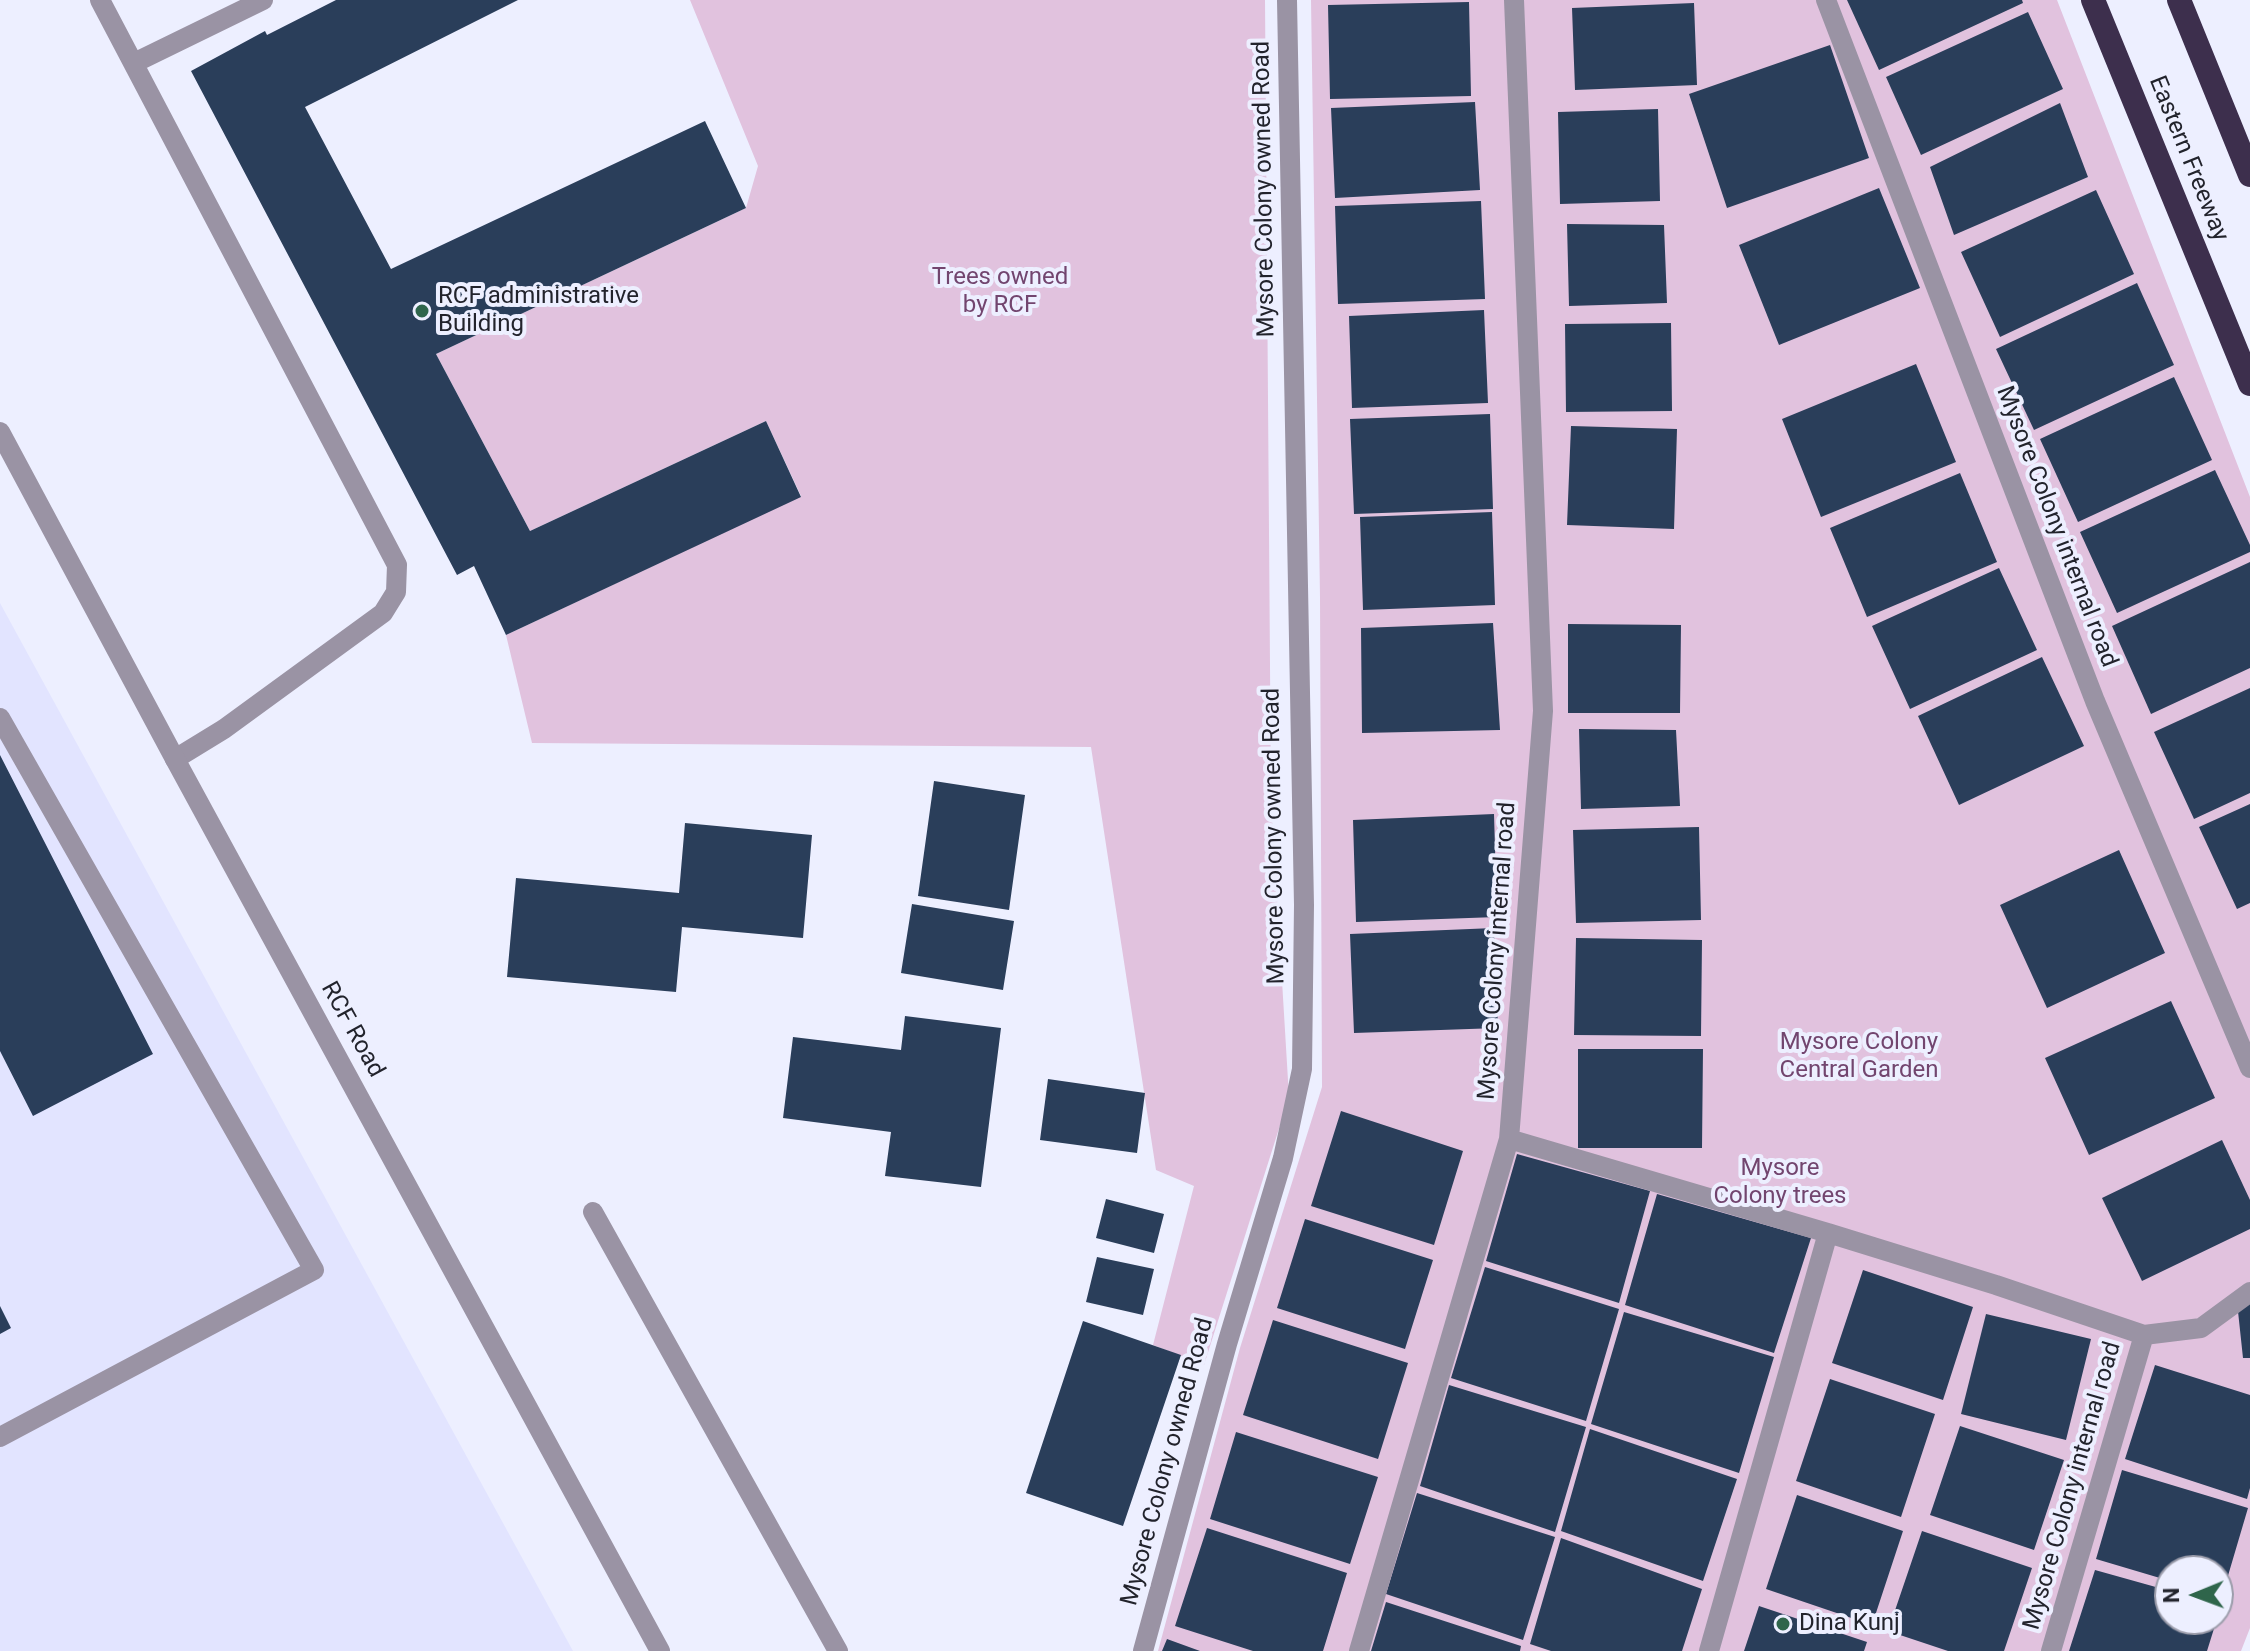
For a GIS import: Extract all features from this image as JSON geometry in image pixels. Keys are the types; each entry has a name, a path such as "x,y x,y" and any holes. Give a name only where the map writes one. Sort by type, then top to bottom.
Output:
{"highway":[{"name":"Eastern Freeway","path":"2093,0 2250,384"},
{"path":"2179,0 2250,175"}],"street":[{"path":"100,0 397,565 396,592 383,613 224,729 175,759"},
{"path":"134,63 263,0"},
{"name":"Mysore Colony owned Road","path":"1143,1651 1219,1374 1283,1158 1302,1069 1304,905 1287,0"},
{"name":"Mysore Colony internal road","path":"1359,1651 1509,1139 1543,711 1514,0"},
{"name":"Mysore Colony internal road","path":"1826,0 2095,701 2250,1068"},
{"name":"RCF Road","path":"0,432 660,1651"},
{"path":"0,718 314,1270 0,1437"},
{"name":"Mysore Colony internal road","path":"1509,1139 1828,1233 2144,1335 2201,1328 2250,1292"},
{"path":"593,1212 838,1651"},
{"path":"1709,1651 1828,1233"},
{"name":"Mysore Colony internal road","path":"2051,1651 2144,1335"}],"shaded area":[{"path":"0,603 573,1651 0,1651"}],"green space":[{"name":"Trees owned by RCF","path":"690,0 1265,0 1271,798 1289,1097 1204,1365 1153,1345 1194,1186 1156,1170 1091,747 532,743 506,635 801,496 766,421 530,531 436,354 746,208 758,166"},
{"name":"Mysore Colony trees","path":"1311,0 2057,0 2250,497 2250,1628 2241,1651 1158,1651 1240,1348 1322,1087 1320,597"}],"building":[{"name":"RCF administrative Building","path":"336,0 518,0 305,107 391,269 705,121 746,208 436,354 530,531 766,421 801,497 506,635 474,566 457,575 191,71 265,31 267,35"},
{"path":"1847,0 2022,0 2023,3 1879,70"},
{"path":"1469,2 1471,96 1330,99 1328,5"},
{"path":"1694,3 1697,85 1575,90 1572,8"},
{"path":"2028,12 2063,89 1921,155 1886,77"},
{"path":"1830,45 1869,158 1727,208 1689,94"},
{"path":"1475,102 1480,190 1335,198 1331,108"},
{"path":"2060,103 2088,177 1954,235 1930,167"},
{"path":"1658,109 1660,201 1560,204 1558,112"},
{"path":"1879,188 1920,288 1779,345 1739,245"},
{"path":"2096,190 2134,274 2000,337 1961,252"},
{"path":"1481,201 1485,299 1338,304 1335,206"},
{"path":"1567,224 1664,225 1667,303 1569,306"},
{"path":"2137,283 2174,365 2034,430 1996,349"},
{"path":"1484,310 1488,403 1352,408 1349,316"},
{"path":"1671,323 1672,411 1566,412 1565,324"},
{"path":"1916,364 1956,462 1821,517 1782,419"},
{"path":"2174,377 2212,460 2078,522 2040,439"},
{"path":"1490,414 1493,509 1354,514 1350,419"},
{"path":"1571,426 1677,429 1674,529 1567,525"},
{"path":"2215,470 2250,545 2250,552 2117,613 2080,532"},
{"path":"1960,473 1997,562 1867,617 1830,528"},
{"path":"1492,512 1495,605 1363,610 1360,517"},
{"path":"2250,562 2250,668 2151,714 2112,626"},
{"path":"1999,568 2037,650 1910,709 1872,626"},
{"path":"1493,623 1500,730 1362,733 1361,628"},
{"path":"1568,624 1681,625 1680,713 1568,713"},
{"path":"2042,657 2084,746 1959,805 1918,716"},
{"path":"2250,688 2250,793 2194,819 2154,732"},
{"path":"1579,729 1676,730 1680,806 1581,809"},
{"path":"0,755 153,1054 33,1116 0,1051"},
{"path":"934,781 1025,795 1009,910 918,896"},
{"path":"2250,804 2250,903 2237,909 2199,827"},
{"path":"1494,814 1497,917 1356,922 1353,820"},
{"path":"685,823 812,835 803,938 682,927 676,992 507,977 516,878 679,893"},
{"path":"1699,827 1701,920 1576,923 1573,830"},
{"path":"2119,850 2165,953 2047,1008 2000,905"},
{"path":"912,904 1014,921 1003,990 901,973"},
{"path":"1494,928 1498,1028 1354,1033 1350,934"},
{"path":"1576,938 1702,940 1701,1036 1574,1035"},
{"path":"2171,1001 2215,1098 2089,1155 2045,1058"},
{"path":"905,1016 1001,1028 981,1187 885,1176 891,1132 783,1118 793,1037 901,1050"},
{"path":"1578,1049 1703,1049 1702,1148 1578,1148"},
{"path":"1048,1079 1145,1093 1137,1153 1040,1140"},
{"path":"1341,1111 1463,1151 1434,1245 1311,1206"},
{"path":"2222,1140 2250,1200 2250,1229 2142,1281 2102,1198"},
{"path":"1517,1154 1650,1191 1619,1303 1486,1261"},
{"path":"1657,1194 1811,1238 1774,1353 1625,1305"},
{"path":"1106,1199 1164,1214 1154,1253 1096,1238"},
{"path":"1305,1219 1433,1260 1405,1349 1277,1308"},
{"path":"1097,1257 1154,1269 1143,1315 1086,1302"},
{"path":"1485,1267 1619,1309 1586,1421 1451,1378"},
{"path":"1863,1270 1973,1307 1943,1400 1832,1363"},
{"path":"2250,1300 2250,1358 2243,1358 2237,1302"},
{"path":"0,1306 11,1328 0,1334"},
{"path":"1624,1312 1774,1357 1739,1473 1591,1424"},
{"path":"1986,1314 2091,1339 2066,1440 1961,1414"},
{"path":"1273,1320 1408,1363 1378,1459 1243,1415"},
{"path":"1083,1321 1181,1355 1123,1526 1026,1493"},
{"path":"2155,1365 2250,1395 2250,1488 2247,1499 2125,1459"},
{"path":"1830,1379 1935,1414 1901,1517 1796,1481"},
{"path":"1449,1385 1586,1427 1555,1532 1420,1486"},
{"path":"1960,1426 2064,1460 2034,1550 1930,1515"},
{"path":"1590,1429 1737,1479 1703,1581 1561,1531"},
{"path":"1236,1432 1378,1477 1350,1564 1210,1519"},
{"path":"2122,1470 2248,1508 2234,1555 2154,1555 2154,1576 2096,1559"},
{"path":"1417,1493 1555,1537 1523,1640 1386,1594"},
{"path":"1797,1495 1903,1531 1872,1625 1766,1589"},
{"path":"1207,1528 1347,1573 1323,1651 1253,1651 1175,1626"},
{"path":"1922,1531 2032,1568 2004,1651 1948,1651 1888,1631"},
{"path":"1561,1538 1702,1589 1682,1651 1551,1651 1530,1644"},
{"path":"2095,1570 2154,1587 2154,1635 2212,1635 2207,1651 2069,1651"},
{"path":"1386,1602 1521,1646 1520,1651 1371,1651"},
{"name":"Dina Kunj","path":"1759,1606 1867,1642 1864,1651 1744,1651"},
{"path":"1167,1639 1200,1651 1162,1651"}],"place":[{"name":"RCF administrative Building","path":"422,311"},
{"name":"Dina Kunj","path":"1783,1624"}],"park label":[{"name":"Mysore Colony Central Garden","path":"1859,1057"}]}
